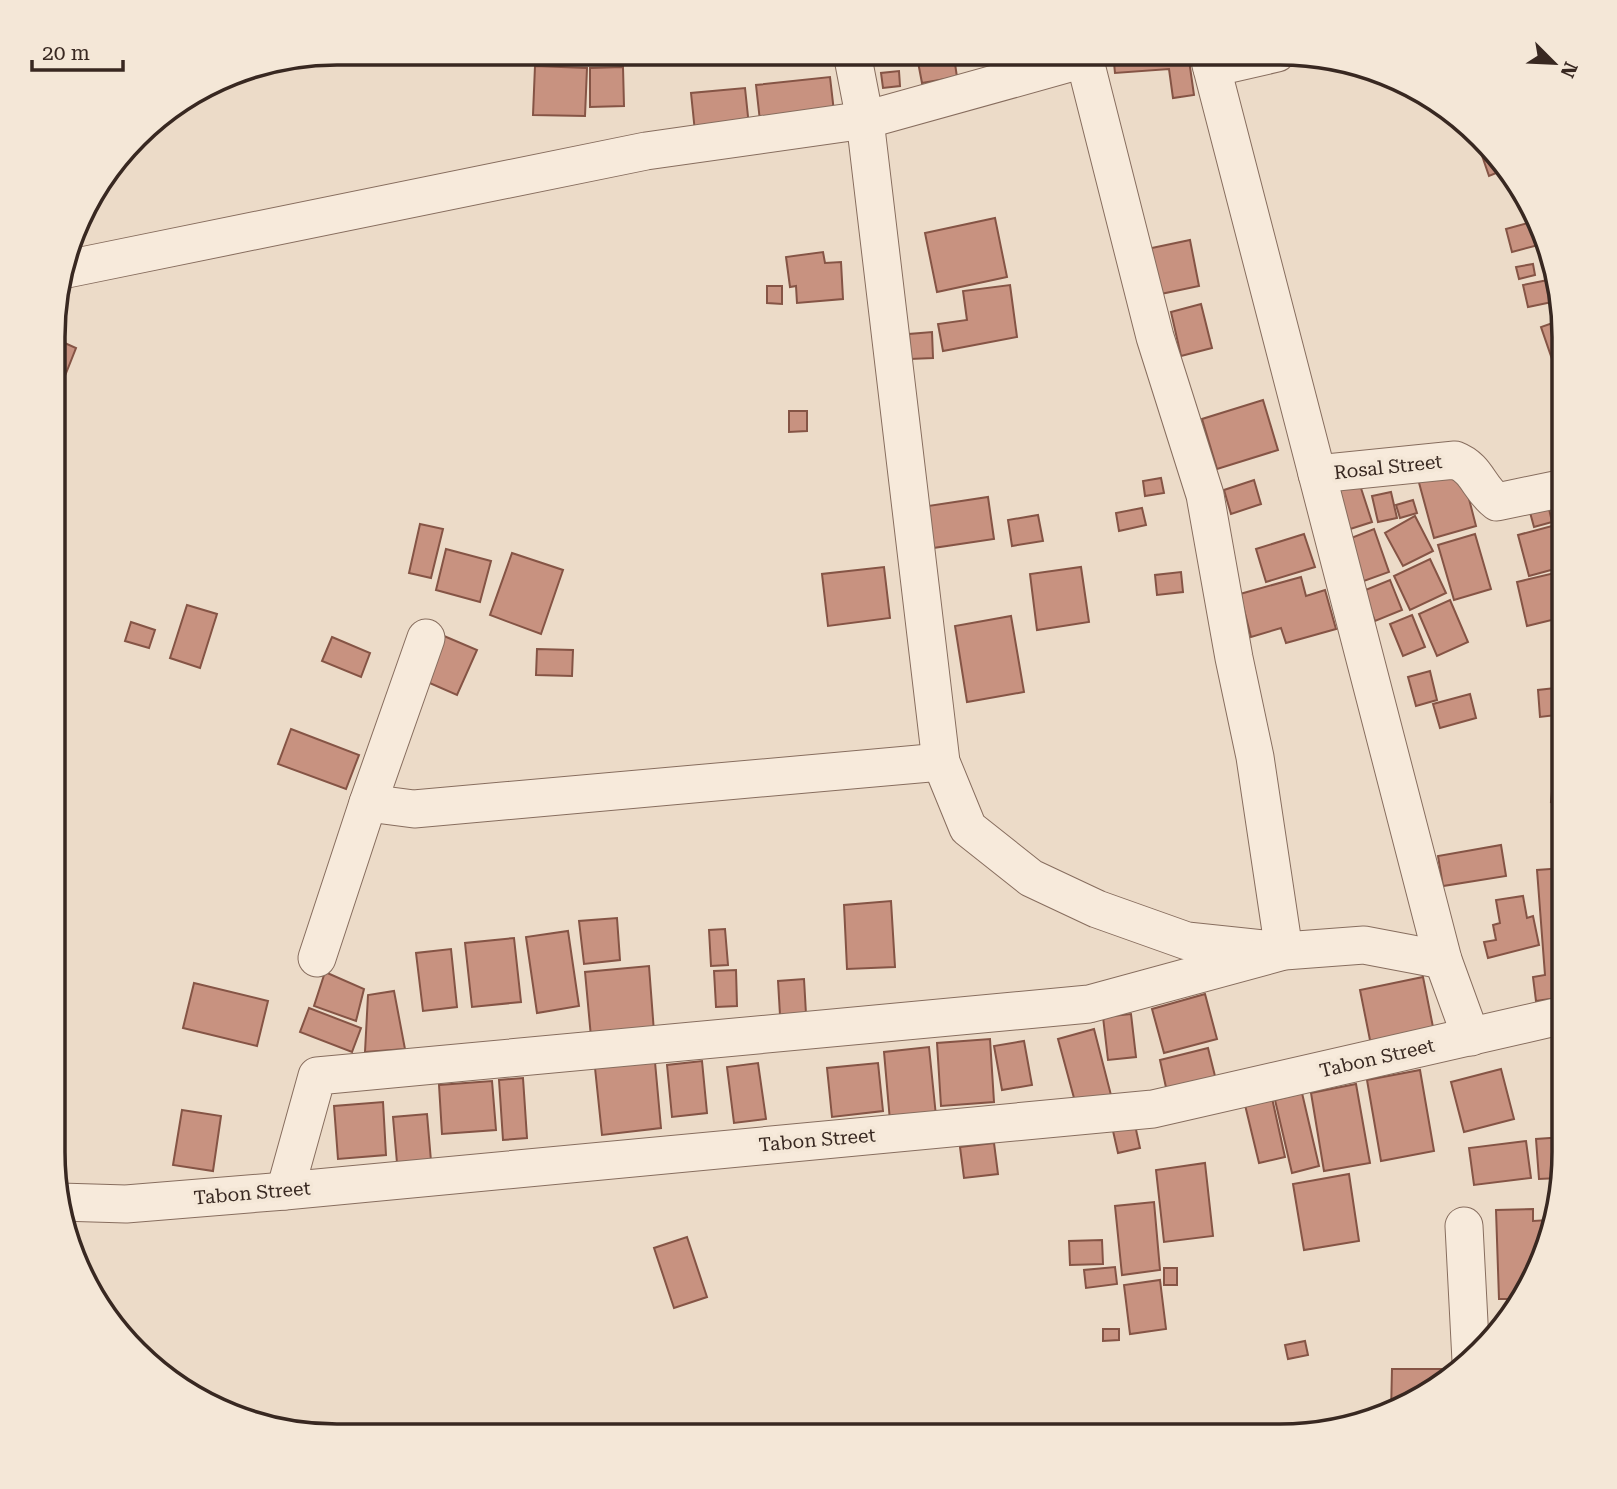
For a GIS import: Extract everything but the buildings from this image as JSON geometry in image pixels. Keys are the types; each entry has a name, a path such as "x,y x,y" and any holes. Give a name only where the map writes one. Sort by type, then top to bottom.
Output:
{"street":[{"path":"854,65 865,120 941,762 968,828 1031,878 1097,909 1187,941 1284,951 1364,945 1443,960"},
{"path":"74,268 646,151 865,120 1053,65"},
{"path":"1086,65 1155,337 1205,495 1255,757 1284,951"},
{"path":"1211,65 1443,960 1471,1037"},
{"name":"Rosal Street","path":"1317,474 1455,460 1468,465 1488,495 1497,502 1552,491"},
{"path":"317,958 426,638"},
{"path":"368,803 414,809 941,762"},
{"path":"285,1191 317,1076 1089,1004 1284,951"},
{"name":"Tabon Street","path":"70,1202 126,1204 285,1191 1153,1109 1552,1018"},
{"path":"1464,1226 1470,1348"}]}
